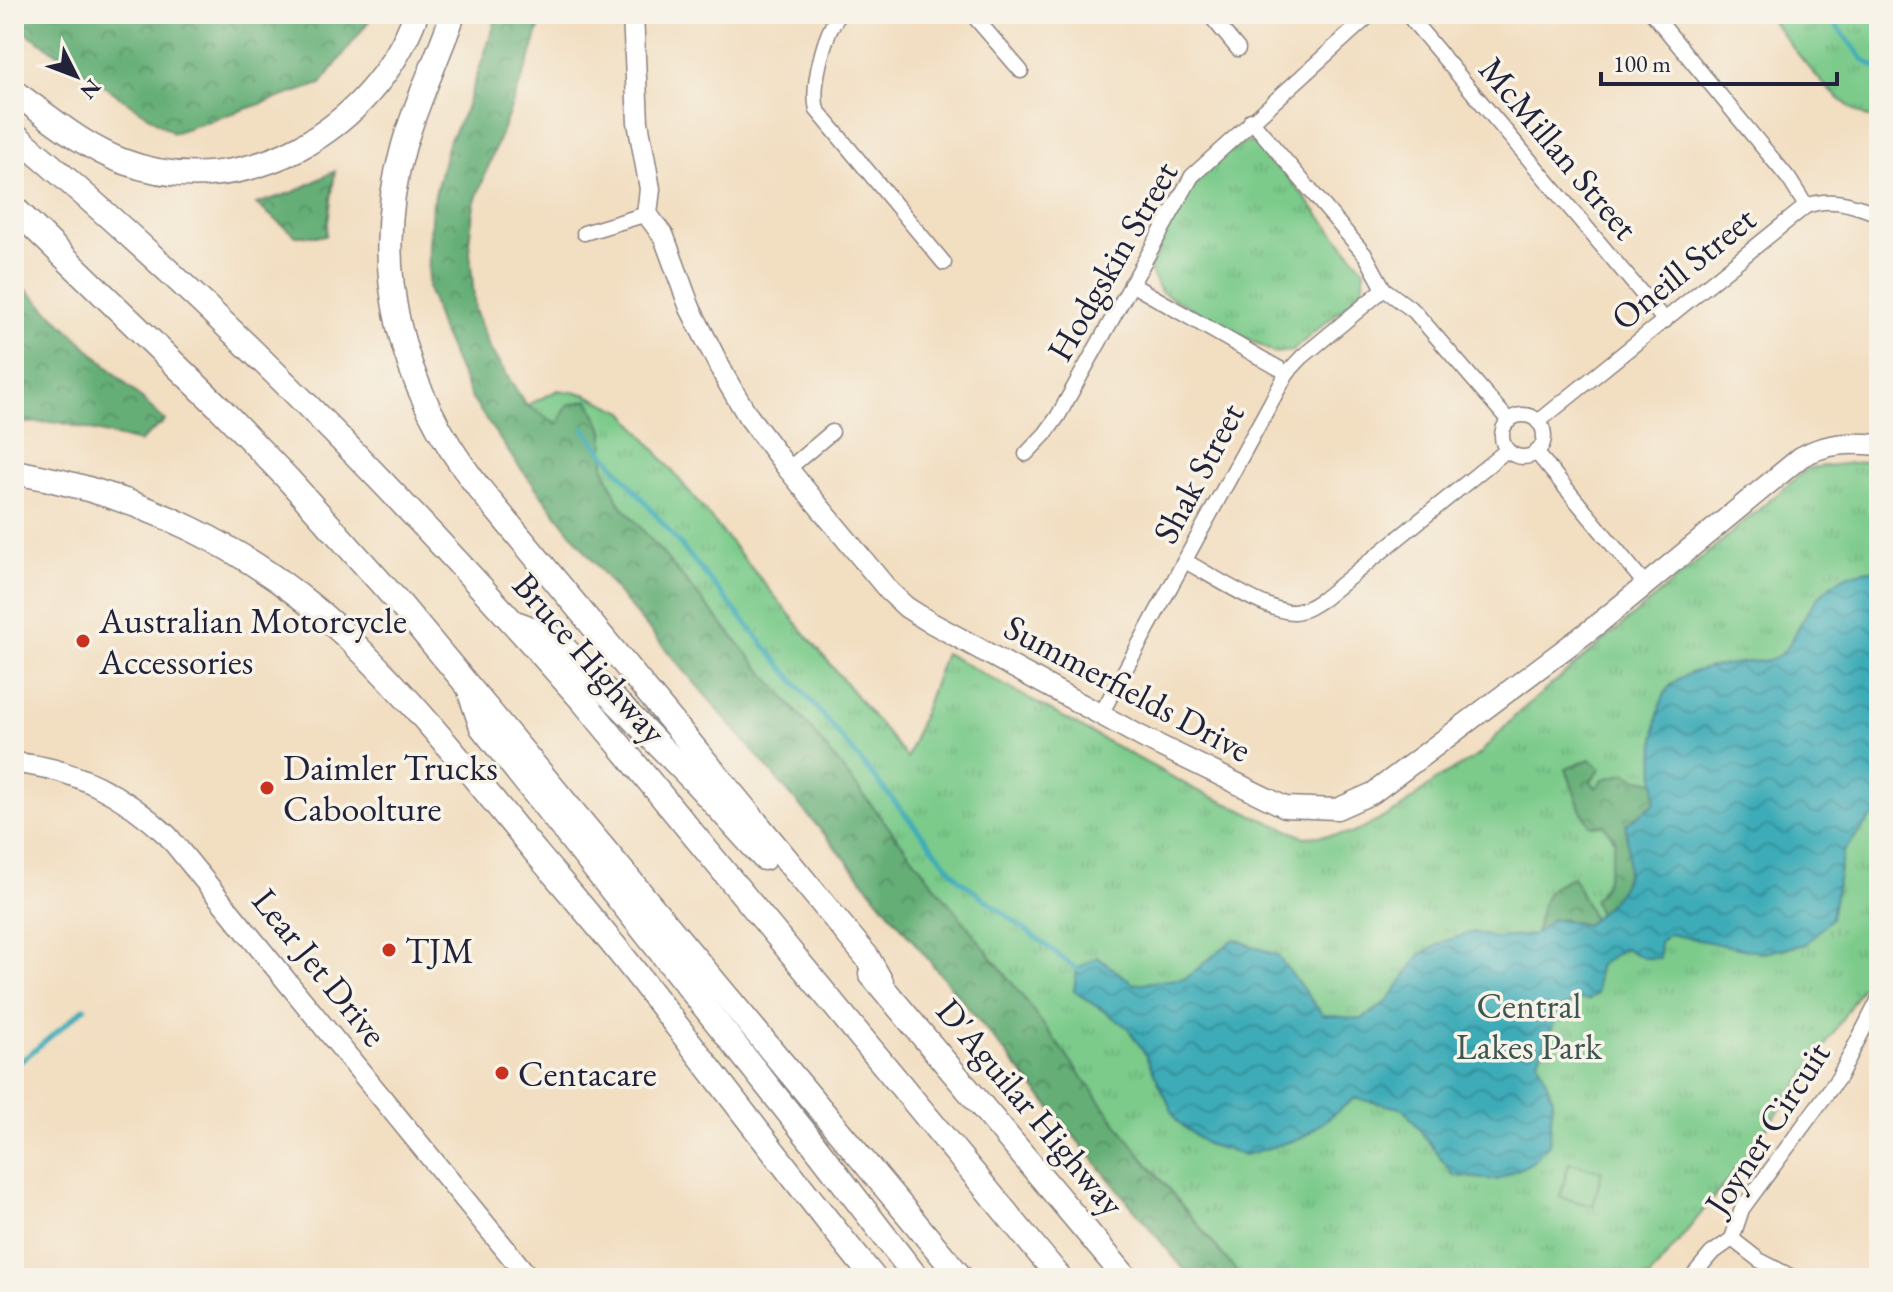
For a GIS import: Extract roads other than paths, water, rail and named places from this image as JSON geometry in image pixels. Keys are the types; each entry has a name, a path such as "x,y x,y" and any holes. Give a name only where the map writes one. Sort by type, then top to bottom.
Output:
{"highway":[{"path":"14,92 85,141 123,161 179,174 229,172 287,156 335,127 381,80 405,40 416,14"},
{"path":"453,14 412,120 392,202 390,239 395,307 401,340 421,396 447,444 470,477 867,957 881,982"},
{"name":"Bruce Highway","path":"14,134 130,237 293,390 514,622 593,713 1060,1278"},
{"path":"14,208 141,329 288,479 467,682 961,1278"},
{"path":"14,472 77,485 195,530 259,567 345,635 459,759 634,970 759,1135 874,1278"},
{"path":"514,622 553,637 695,782 859,963 881,982"},
{"path":"467,682 482,727 917,1278"},
{"name":"D'Aguilar Highway","path":"881,982 1126,1278"}],"street":[{"path":"584,233 647,214 650,189 638,122 633,14"},
{"path":"840,14 827,36 814,92 817,110 944,263"},
{"path":"972,14 1021,71"},
{"path":"1209,14 1238,49"},
{"name":"Hodgskin Street","path":"1026,454 1058,416 1192,176 1371,14"},
{"name":"McMillan Street","path":"1407,14 1665,321"},
{"path":"1653,14 1789,179 1806,206"},
{"path":"1251,120 1366,256 1384,289 1414,311 1509,421"},
{"name":"Oneill Street","path":"1538,422 1806,206 1836,200 1879,214"},
{"name":"Summerfields Drive","path":"647,214 664,237 690,308 748,416 788,469 889,591 906,607 1101,714 1285,807 1337,809 1373,793 1598,624 1801,457 1818,447 1835,443 1879,445"},
{"path":"1131,284 1287,373"},
{"name":"Shak Street","path":"1101,714 1287,373 1384,289"},
{"path":"1521,416 1533,418 1542,428 1543,441 1531,456 1518,457 1507,450 1502,438 1509,421 1521,416"},
{"path":"788,469 832,432"},
{"path":"1185,561 1268,605 1294,612 1307,609 1507,450"},
{"path":"1536,452 1645,584"},
{"name":"Lear Jet Drive","path":"14,763 46,767 96,784 137,809 168,836 529,1278"},
{"name":"Joyner Circuit","path":"1691,1278 1711,1254 1732,1239 1742,1209 1839,1077 1879,999"},
{"path":"1732,1239 1759,1260 1794,1278"}],"water":[{"path":"1879,570 1879,813 1869,820 1843,852 1831,918 1806,944 1763,953 1669,934 1659,942 1660,958 1643,958 1624,948 1598,966 1597,994 1561,1008 1538,1060 1553,1099 1549,1144 1531,1163 1497,1180 1454,1176 1404,1109 1355,1098 1302,1138 1245,1155 1206,1144 1177,1121 1144,1052 1127,1027 1074,991 1077,969 1097,957 1134,984 1186,978 1234,939 1277,955 1323,1015 1362,1019 1388,1001 1420,955 1445,941 1473,932 1495,938 1534,935 1552,919 1586,925 1619,892 1624,882 1628,859 1626,824 1655,803 1656,724 1664,695 1672,684 1688,674 1708,668 1774,658 1788,647 1813,603 1831,585 1852,574"}],"waterway":[{"path":"1827,14 1864,60 1879,69"},
{"path":"584,429 960,880 1077,969"},
{"path":"14,1067 85,1008"}],"place":[{"name":"Australian Motorcycle Accessories","path":"83,641"},
{"name":"Daimler Trucks Caboolture","path":"267,788"},
{"name":"TJM","path":"389,950"},
{"name":"Centacare","path":"502,1073"}],"park label":[{"name":"Central Lakes Park","path":"1529,1026"}]}
